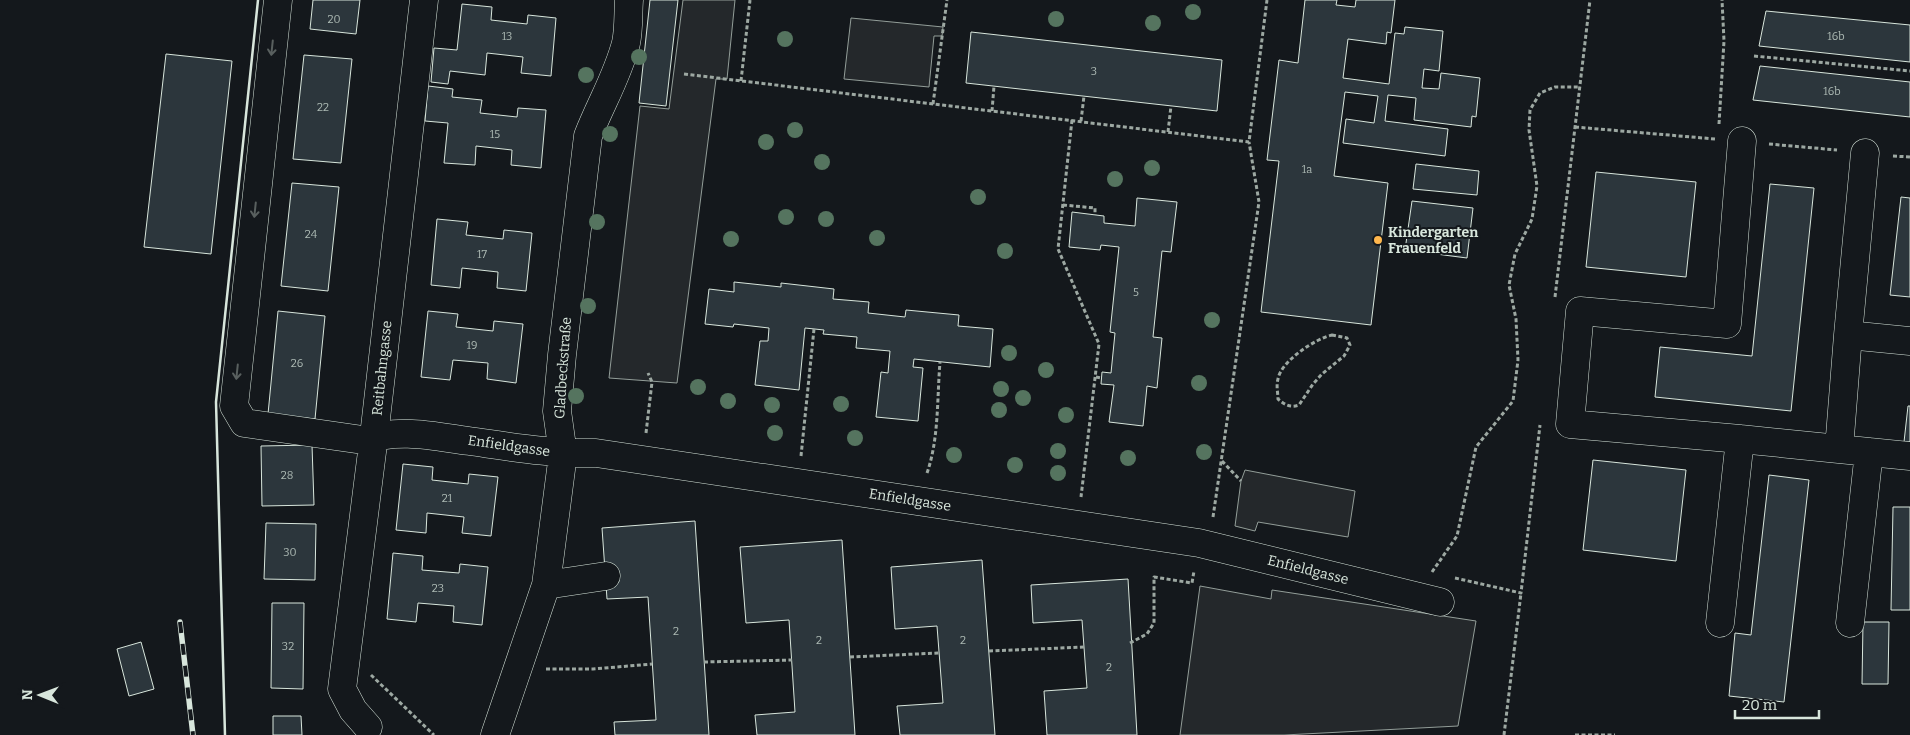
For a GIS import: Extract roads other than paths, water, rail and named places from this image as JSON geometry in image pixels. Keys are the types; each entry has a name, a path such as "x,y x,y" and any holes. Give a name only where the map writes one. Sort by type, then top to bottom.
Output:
{"street":[{"name":"Enfieldgasse","path":"278,0 234,406 244,423 363,440 374,436 405,432 563,454 596,452 1199,543 1440,602"},
{"name":"Reitbahngasse","path":"368,727 353,710 342,689 374,436 424,0"},
{"name":"Gladbeckstraße","path":"495,735 546,585 563,454 557,411 588,136 598,109 612,82 626,42 629,0"},
{"path":"1731,136 1727,324 1580,311 1570,424 1910,456"},
{"path":"1839,449 1865,153"},
{"path":"1848,335 1910,341"},
{"path":"1720,623 1740,439"},
{"path":"1850,622 1869,452"},
{"path":"546,585 606,576"}],"railway":[{"path":"180,622 193,735"}],"place":[{"name":"Kindergarten Frauenfeld","path":"1378,240"}]}
